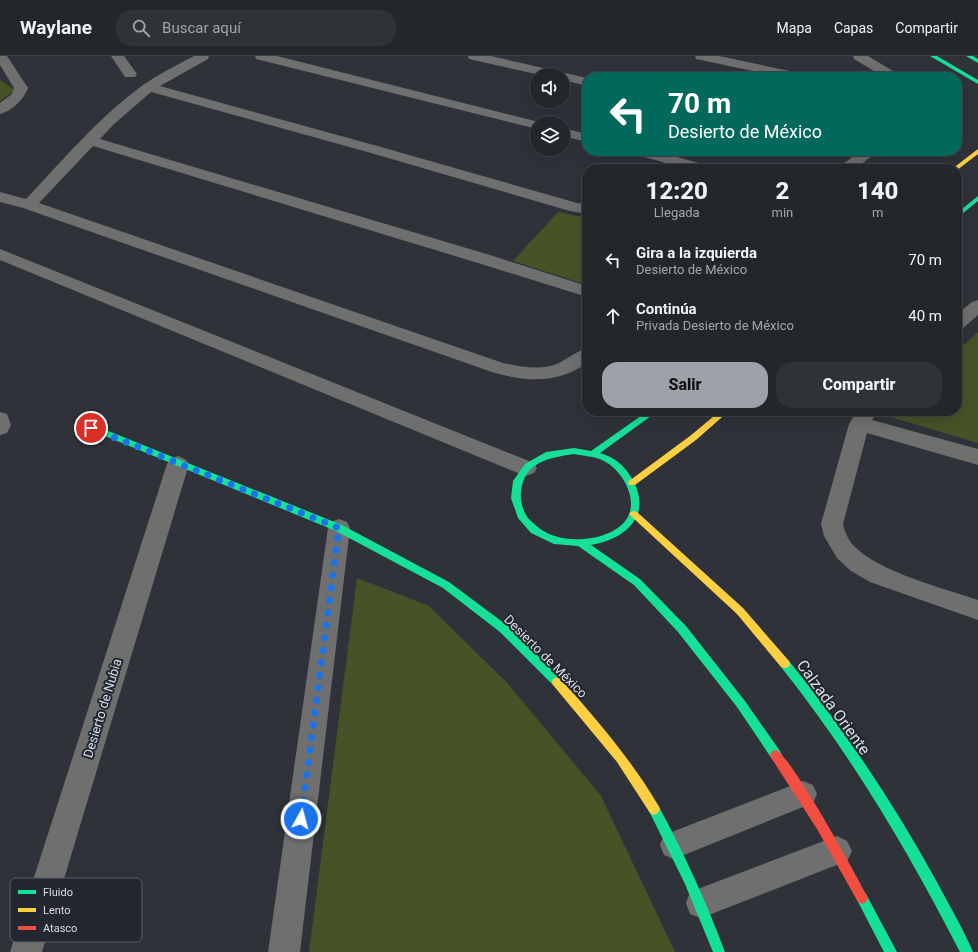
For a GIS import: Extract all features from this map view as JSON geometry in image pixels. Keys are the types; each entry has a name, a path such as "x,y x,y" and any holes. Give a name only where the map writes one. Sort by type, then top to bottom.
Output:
{"street":[{"path":"117,56 130,74"},
{"path":"29,205 108,122 149,87 203,56"},
{"path":"261,56 530,123"},
{"path":"474,56 530,69"},
{"path":"701,56 776,72"},
{"path":"859,56 885,72"},
{"path":"933,56 961,72"},
{"path":"969,56 978,61"},
{"path":"0,110 18,96 21,88 2,58"},
{"path":"962,73 978,82"},
{"path":"570,78 582,81"},
{"path":"149,87 582,209"},
{"path":"570,134 582,137"},
{"path":"91,141 582,290"},
{"path":"961,164 978,151"},
{"path":"650,164 657,156 686,164"},
{"path":"852,164 864,156"},
{"path":"0,197 29,205 499,368 520,373 542,374 558,371 573,365 582,358"},
{"path":"962,212 978,198"},
{"path":"0,254 526,468"},
{"path":"962,320 978,306"},
{"path":"593,454 647,416"},
{"path":"632,483 720,416"},
{"path":"0,418 2,425 0,428"},
{"path":"978,457 864,418 832,524 835,536 845,552 859,564 878,575 978,610"},
{"name":"Desierto de México","path":"91,428 339,528 446,585 504,629 554,678 597,727 642,787 674,845 701,904 719,952"},
{"path":"574,451 593,454 623,470 632,483 637,498 634,514 626,526 613,535 597,541 580,543 560,541 541,534 526,522 517,509 514,494 517,480 526,468 539,458 555,452 574,451"},
{"name":"Desierto de Nubia","path":"49,878 178,464"},
{"name":"Calzada Oriente","path":"634,514 740,611 812,696 864,772 925,871 966,952"},
{"path":"284,952 339,528"},
{"path":"580,543 637,582 682,629 741,704 803,794 837,851 891,952"},
{"path":"674,845 803,794"},
{"path":"701,904 837,851"},
{"name":"Desierto de Nubia","path":"26,952 29,942"}],"green space":[{"path":"0,80 15,90 0,101"},
{"path":"558,212 582,217 582,283 513,261"},
{"path":"978,332 978,443 887,416 962,416 962,346"},
{"path":"357,578 429,606 508,684 601,796 675,952 309,952"}],"traffic: fast":[{"path":"933,56 961,72"},
{"path":"969,56 978,61"},
{"path":"962,73 978,82"},
{"path":"962,212 978,198"},
{"path":"593,454 647,416"},
{"path":"91,427 339,528 446,585 504,629 557,682"},
{"path":"574,451 597,455 609,460 625,474 634,493 635,503 629,522 621,530 606,538 581,543 554,540 534,530 521,516 516,498 518,481 528,466 546,455 574,451"},
{"path":"580,543 637,582 682,629 741,704 776,755"},
{"path":"785,664 812,697 837,732 884,803 906,839 967,952"},
{"path":"654,809 690,879 719,952"},
{"path":"862,898 891,952"}],"traffic: slow":[{"path":"961,164 978,151"},
{"path":"632,483 693,438 719,416"},
{"path":"634,514 740,611 785,664"},
{"path":"557,682 596,727 621,759 633,775 654,809"}],"traffic: jam":[{"path":"776,755 821,825 862,898"}],"route":[{"path":"91,428 339,528 301,819"}]}
